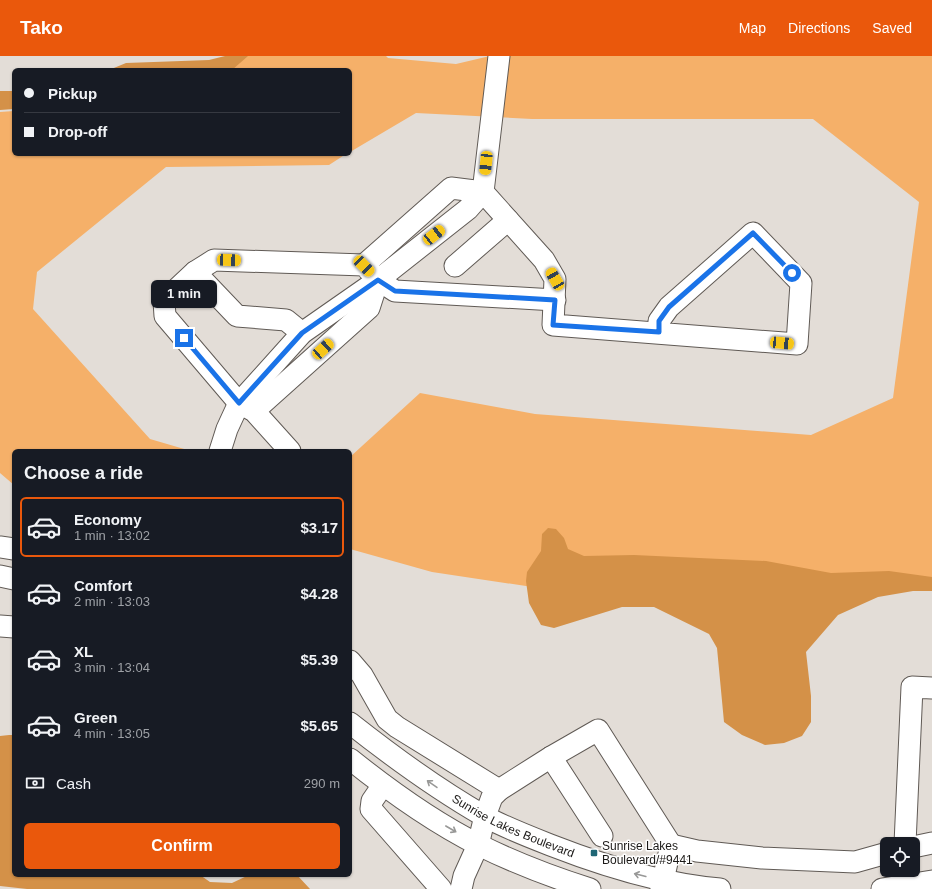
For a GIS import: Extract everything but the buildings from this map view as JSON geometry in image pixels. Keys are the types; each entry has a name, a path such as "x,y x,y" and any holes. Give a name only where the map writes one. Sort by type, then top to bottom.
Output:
{"street":[{"path":"221,449 227,429 247,407 302,333 371,273 468,208 483,192 499,56"},
{"path":"483,192 544,260 555,279 553,325 659,332 797,344 801,284 753,233 669,307 659,321 659,332"},
{"path":"455,266 508,220"},
{"path":"288,449 247,407 165,316 164,301 195,272 214,260 371,273 395,291 555,300"},
{"path":"195,272 237,316 286,320 302,333"},
{"path":"247,407 369,308 371,273"},
{"path":"0,546 12,549"},
{"path":"0,576 12,579"},
{"path":"0,626 12,627"},
{"path":"352,662 362,675 387,719 397,727 499,790"},
{"path":"905,837 912,687 932,688"},
{"name":"Sunrise Lakes Boulevard","path":"352,725 395,758 439,788 485,816 518,833 567,852 662,885 720,889"},
{"path":"461,889 464,876 478,845 485,816 492,797 499,790 598,730 670,845 662,885"},
{"path":"551,758 602,836"},
{"path":"352,762 383,785 442,824 478,845 567,882 590,889"},
{"path":"383,785 372,801 371,809 440,889"},
{"path":"920,846 932,843"},
{"path":"670,845 698,851 762,858 855,862 880,855"},
{"path":"882,889 932,881"}],"shaded area":[{"path":"225,56 248,56 234,68 114,68 126,63 209,60"},
{"path":"244,56 386,56 388,58 456,64 490,56 932,56 932,581 539,588 432,572 352,550 352,455 420,393 535,414 811,435 893,398 919,202 813,119 532,119 416,113 352,151 352,68 229,68"},
{"path":"0,91 12,91 12,109 0,110"},
{"path":"12,111 12,156 343,156 329,165 166,167 37,272 33,309 150,439 184,449 12,449 12,483 0,473 0,112"},
{"path":"548,528 556,529 564,538 568,549 584,556 634,555 766,561 831,573 889,571 932,577 932,591 913,591 878,597 838,615 806,652 811,696 811,722 802,736 784,743 765,745 742,735 724,722 717,648 709,634 654,607 622,607 554,628 541,625 529,603 526,581 527,572 541,551 542,534"},
{"path":"12,735 12,877 203,877 210,882 232,883 245,877 299,877 310,889 27,889 0,886 0,736"}],"place":[{"name":"Sunrise Lakes Boulevard/#9441","path":"594,853"}],"route":[{"path":"184,338 239,403 302,333 378,280 395,291 555,300 553,325 659,332 659,321 669,307 753,233 792,273"}]}
